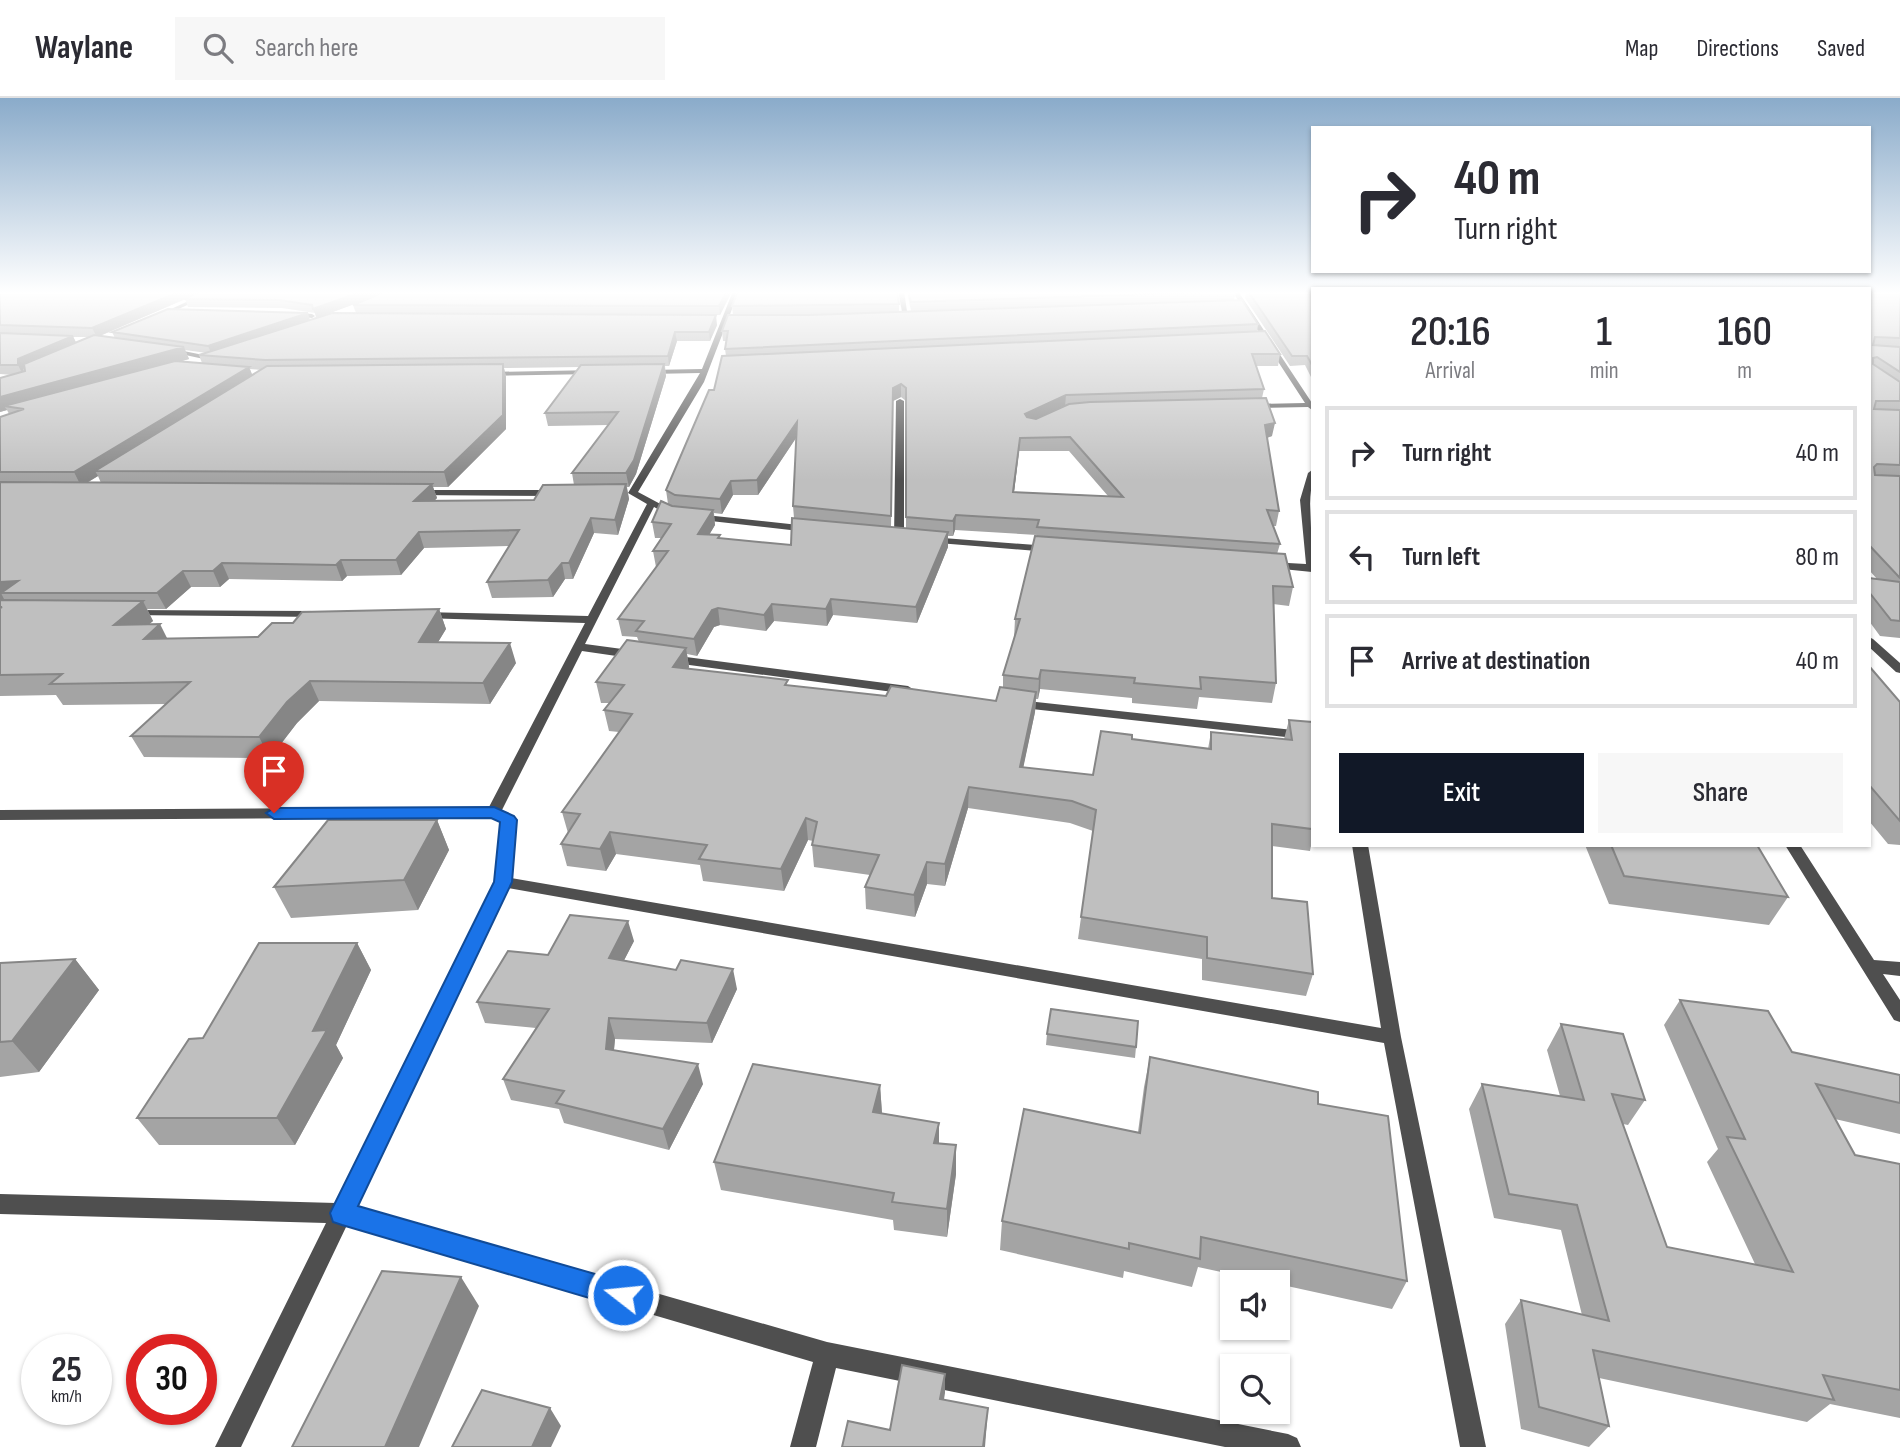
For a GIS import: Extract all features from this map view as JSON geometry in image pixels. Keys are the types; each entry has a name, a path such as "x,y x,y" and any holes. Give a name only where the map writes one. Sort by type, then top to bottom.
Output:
{"street":[{"path":"189,354 213,359"},
{"path":"633,493 674,429 700,382 711,354"},
{"path":"1276,354 1311,405"},
{"path":"192,365 224,355"},
{"path":"634,372 705,367 720,363"},
{"path":"483,374 606,372"},
{"path":"899,538 900,401"},
{"path":"1242,406 1311,406"},
{"path":"1311,478 1305,500 1311,559"},
{"path":"413,493 564,493"},
{"path":"619,493 633,493 675,515 820,530"},
{"path":"494,813 651,504"},
{"path":"886,537 1064,550"},
{"path":"1257,564 1311,569"},
{"path":"125,613 334,614"},
{"path":"404,615 592,620"},
{"path":"1871,642 1900,669"},
{"path":"578,647 915,691"},
{"path":"1007,702 1311,736"},
{"path":"0,815 494,813 508,820 503,882 228,1447"},
{"path":"1360,847 1392,1037 1473,1447"},
{"path":"1793,847 1900,1016"},
{"path":"503,882 1392,1037"},
{"path":"1869,965 1900,969"},
{"path":"0,1204 342,1213 827,1354 1288,1447"},
{"path":"803,1447 827,1354"}],"building":[{"path":"0,354 30,354 18,359 18,365 0,365"},
{"path":"48,354 158,354 0,397 0,378 25,371 24,364"},
{"path":"202,354 669,354 265,360 199,355"},
{"path":"766,354 1280,354 1252,354 1264,389 1066,395 1025,414 1036,419 1069,404 1090,402 1266,398 1275,423 1265,425 1279,511 1267,510 1280,544 1037,527 1039,520 956,515 953,521 906,517 906,388 901,384 893,388 891,516 793,506 797,422 757,480 731,481 720,499 675,495 666,490 709,390 714,390 722,356","holes":["1070,437 1123,497 1013,492 1020,438"]},
{"path":"1291,354 1311,354 1311,363 1307,356"},
{"path":"1871,354 1900,354 1900,372 1877,357 1873,358 1873,364 1900,382 1900,401 1876,401 1874,409 1900,410 1900,465 1877,464 1874,467 1875,475 1900,476 1900,578 1871,547"},
{"path":"175,361 249,367 74,472 0,472 0,417 24,409 4,406"},
{"path":"503,364 503,415 444,472 95,471 267,366"},
{"path":"664,364 634,460 626,473 572,473 618,412 545,413 581,365"},
{"path":"0,482 432,484 414,501 534,500 543,485 626,484 615,520 591,518 569,563 562,563 548,580 487,582 519,530 419,532 396,560 341,560 336,565 222,563 213,571 183,571 157,593 1,593 18,581 0,582"},
{"path":"661,501 672,506 713,510 698,534 720,535 718,538 791,545 792,518 948,532 916,607 831,599 826,609 772,604 764,615 718,608 712,610 694,639 636,631 644,621 618,619 668,551 653,551 671,524 652,522"},
{"path":"1035,536 1285,554 1293,587 1273,586 1276,683 1200,677 1201,689 1134,683 1135,678 1041,670 1039,679 1003,675 1020,619 1015,619"},
{"path":"1871,578 1900,582 1900,621 1891,620 1871,595"},
{"path":"0,600 143,601 114,625 160,624 144,639 258,637 272,623 293,623 302,612 439,609 419,642 510,643 483,683 310,681 287,702 259,737 131,736 190,682 50,684 62,674 0,675"},
{"path":"627,640 686,648 673,667 788,680 785,685 886,696 891,686 996,701 1000,687 1036,692 1020,767 1093,775 1101,731 1132,735 1132,739 1211,749 1211,732 1292,740 1289,720 1311,722 1311,829 1272,824 1272,898 1307,902 1313,974 1207,958 1207,937 1081,917 1096,810 1072,801 969,787 945,864 927,862 914,895 865,887 879,855 812,845 817,822 806,818 781,869 699,859 707,845 610,832 600,849 561,844 580,814 562,812 632,714 604,710 624,685 596,682"},
{"path":"1871,668 1900,702 1900,821 1871,787"},
{"path":"328,820 437,820 404,880 274,887"},
{"path":"1612,847 1758,847 1788,897 1624,876"},
{"path":"570,915 628,921 609,958 676,970 681,960 733,969 707,1023 609,1018 606,1049 698,1064 663,1129 556,1103 564,1091 503,1079 549,1009 477,1002 508,951 548,955"},
{"path":"259,943 357,943 313,1031 327,1030 277,1118 137,1118 189,1039 203,1038"},
{"path":"75,959 12,1041 0,1042 0,963"},
{"path":"1680,1000 1768,1011 1792,1052 1900,1075 1900,1103 1816,1084 1855,1155 1900,1164 1900,1390 1823,1375 1834,1400 1593,1350 1609,1426 1539,1407 1521,1300 1609,1321 1577,1205 1509,1194 1482,1084 1584,1100 1561,1024 1623,1034 1645,1100 1612,1094 1667,1247 1793,1272 1727,1137 1745,1139"},
{"path":"1051,1009 1138,1021 1136,1047 1047,1034"},
{"path":"1150,1057 1318,1092 1318,1104 1388,1116 1407,1281 1201,1237 1200,1259 1129,1243 1129,1249 1002,1221 1024,1109 1140,1133"},
{"path":"753,1064 880,1085 873,1112 939,1123 934,1143 956,1145 947,1209 892,1202 894,1193 714,1162"},
{"path":"382,1271 461,1277 385,1447 292,1447"},
{"path":"902,1365 945,1374 940,1399 988,1408 983,1447 842,1447 848,1421 890,1430"},
{"path":"482,1390 550,1408 532,1447 452,1447"}],"route":[{"path":"274,813 494,812 508,820 503,882 342,1213 623,1295"}]}
